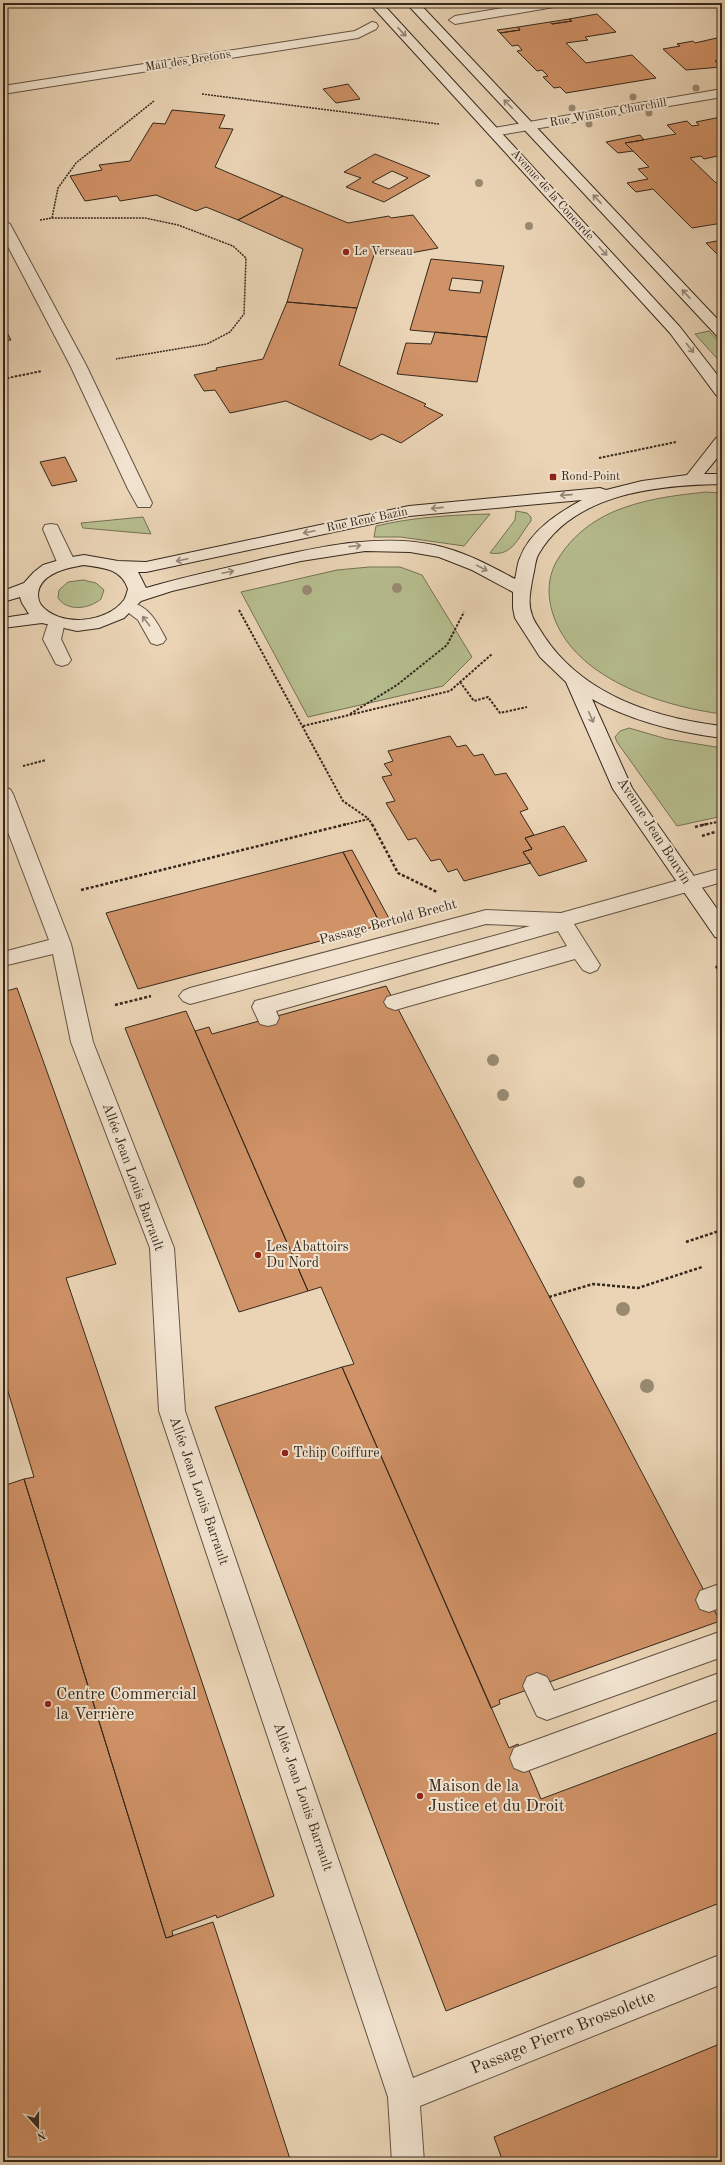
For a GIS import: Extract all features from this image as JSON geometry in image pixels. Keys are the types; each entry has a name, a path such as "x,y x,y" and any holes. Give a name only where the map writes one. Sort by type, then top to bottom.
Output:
{"street":[{"name":"Avenue de la Concorde","path":"375,3 675,330 722,392"},
{"path":"412,3 722,333"},
{"path":"455,20 554,3"},
{"name":"Mail des Bretons","path":"3,90 358,34 372,26"},
{"name":"Rue Winston Churchill","path":"494,132 722,93"},
{"path":"4,224 78,365 144,503"},
{"path":"692,478 722,441"},
{"path":"722,479 692,478 619,491 580,507 552,526 529,556 521,589 522,613 541,649 575,682 630,711 698,730 722,732"},
{"name":"Rue René Bazin","path":"118,566 146,567 408,511 619,491"},
{"path":"51,529 66,562"},
{"name":"Rue René Bazin","path":"133,602 165,586 339,548 369,545 398,545 434,550 472,563 521,589"},
{"path":"3,623 50,620 83,624 105,621 119,615 133,602 138,588 135,579 128,571 102,561 84,560 66,562 50,568 37,577 30,587 28,598 33,609 50,620"},
{"path":"3,597 30,587"},
{"path":"133,602 145,617 157,639"},
{"path":"50,620 52,639 62,660"},
{"name":"Avenue Jean Bouvin","path":"575,682 623,790 722,932"},
{"name":"Allée Jean Louis Barrault","path":"3,794 61,944 82,1042 162,1248 172,1412 404,2097 408,2162"},
{"path":"268,1018 263,1007 546,929 561,920 722,875"},
{"path":"190,996 486,917 561,920"},
{"path":"395,1002 585,957 561,920"},
{"path":"3,959 61,944"},
{"path":"537,1686 547,1707 722,1644"},
{"path":"524,1758 722,1685"},
{"name":"Passage Pierre Brossolette","path":"404,2097 722,1969"}],"path":[{"path":"200,93 442,125"},
{"path":"52,218 58,188 76,163 156,99"},
{"path":"4,224 52,218 145,218 178,225 233,246 246,258 244,314 230,332 207,344 78,365"},
{"path":"239,610 343,801 369,820"},
{"path":"348,715 397,685 447,645 464,612"},
{"path":"303,726 450,690 492,654"},
{"path":"460,682 474,701 488,697 500,713 527,707"},
{"path":"44,900 369,820"},
{"name":"Passage Bertold Brecht","path":"369,820 398,873 440,893"},
{"path":"688,829 722,821"},
{"path":"698,837 715,832"},
{"path":"76,1016 153,995"},
{"path":"686,1242 722,1230"},
{"path":"549,1297 593,1284 638,1288 702,1267"}],"green space":[{"path":"709,331 722,345 722,364 695,334"},
{"path":"706,492 722,493 722,714 672,704 646,696 621,685 598,671 578,654 562,634 552,611 549,598 550,578 558,559 571,542 587,527 606,515 646,501"},
{"path":"516,511 527,513 531,517 531,521 510,549 504,552 490,553 515,520"},
{"path":"490,514 464,546 401,537 374,537 376,526 404,520"},
{"path":"143,517 151,534 83,528 81,523"},
{"path":"369,567 400,567 422,575 472,657 443,686 308,717 241,592 337,570"},
{"path":"83,580 96,583 104,590 101,599 91,605 79,608 67,605 58,598 59,590 68,582"},
{"path":"629,728 667,739 722,748 722,789 718,817 677,826 617,742 615,737 620,731"}],"building":[{"path":"597,14 616,32 585,37 588,40 566,43 586,63 632,55 656,78 566,93 560,87 554,88 543,77 548,76 542,70 537,71 517,51 522,50 518,45 512,46 500,33 520,30 518,27 550,22 552,24 572,21 569,19"},
{"path":"569,19 572,21 552,24 550,22"},
{"path":"518,27 520,30 500,33 497,30"},
{"path":"721,37 722,60 715,61 721,67 686,70 663,49 680,46 677,44 693,41 695,43"},
{"path":"348,84 360,99 336,103 323,89"},
{"path":"172,110 225,115 219,128 233,129 215,167 283,196 238,220 206,207 196,211 156,195 120,201 117,196 85,201 70,176 102,170 99,165 130,161 153,123 165,124"},
{"path":"721,117 722,155 704,159 701,156 690,158 716,183 722,182 722,223 692,228 653,189 636,192 627,183 648,179 638,169 649,167 625,143 676,134 667,125 687,121 692,126 699,125 696,122"},
{"path":"640,135 644,140 625,143 633,151 618,153 606,142"},
{"path":"375,154 430,176 384,202 346,187 361,178 344,172","holes":["392,171 408,178 389,189 372,182"]},
{"name":"Le Verseau","path":"283,196 348,223 389,216 391,218 413,215 438,248 405,254 401,250 374,255 357,308 287,302 303,249 238,220"},
{"path":"722,240 722,259 706,243"},
{"path":"431,259 504,266 487,337 410,330","holes":["452,278 483,281 480,293 449,290"]},
{"path":"287,302 357,308 339,365 426,404 424,406 443,415 401,443 382,434 371,440 286,401 230,413 215,390 204,391 194,375 217,370 216,368 263,359"},
{"path":"3,325 11,340 3,341"},
{"path":"435,332 487,337 477,382 397,374 406,343 431,344"},
{"path":"65,457 77,481 52,486 40,462"},
{"path":"450,736 457,747 466,745 474,756 483,754 495,775 506,773 528,809 520,812 534,835 525,838 532,849 523,852 531,863 464,881 457,869 448,872 440,859 431,861 416,838 408,840 386,803 395,801 382,777 392,775 384,764 393,761 388,751"},
{"path":"564,826 587,861 539,876 523,852 532,849 525,838"},
{"path":"352,850 391,922 381,925 343,852"},
{"path":"343,852 381,925 138,989 106,913"},
{"path":"386,986 720,1621 499,1700 500,1704 491,1708 342,1367 354,1364 321,1287 308,1291 195,1031 209,1027 212,1034"},
{"path":"17,988 116,1264 66,1278 274,1896 217,1918 216,1915 172,1931 173,1936 166,1938 24,1479 34,1477 3,1375 3,992"},
{"path":"186,1011 308,1291 239,1312 125,1028"},
{"path":"342,1367 509,1748 518,1744 541,1799 722,1731 722,1902 446,2011 215,1407"},
{"name":"Centre Commercial la Verrière","path":"24,1479 166,1938 213,1922 291,2162 3,2162 3,1486"},
{"path":"722,2043 722,2162 503,2162 494,2137"}],"place":[{"name":"Le Verseau","path":"346,252"},
{"name":"Rond-Point","path":"553,477"},
{"name":"Les Abattoirs Du Nord","path":"258,1255"},
{"name":"Tchip Coiffure","path":"285,1453"},
{"name":"Centre Commercial la Verrière","path":"48,1704"},
{"name":"Maison de la Justice et du Droit","path":"420,1796"}]}
